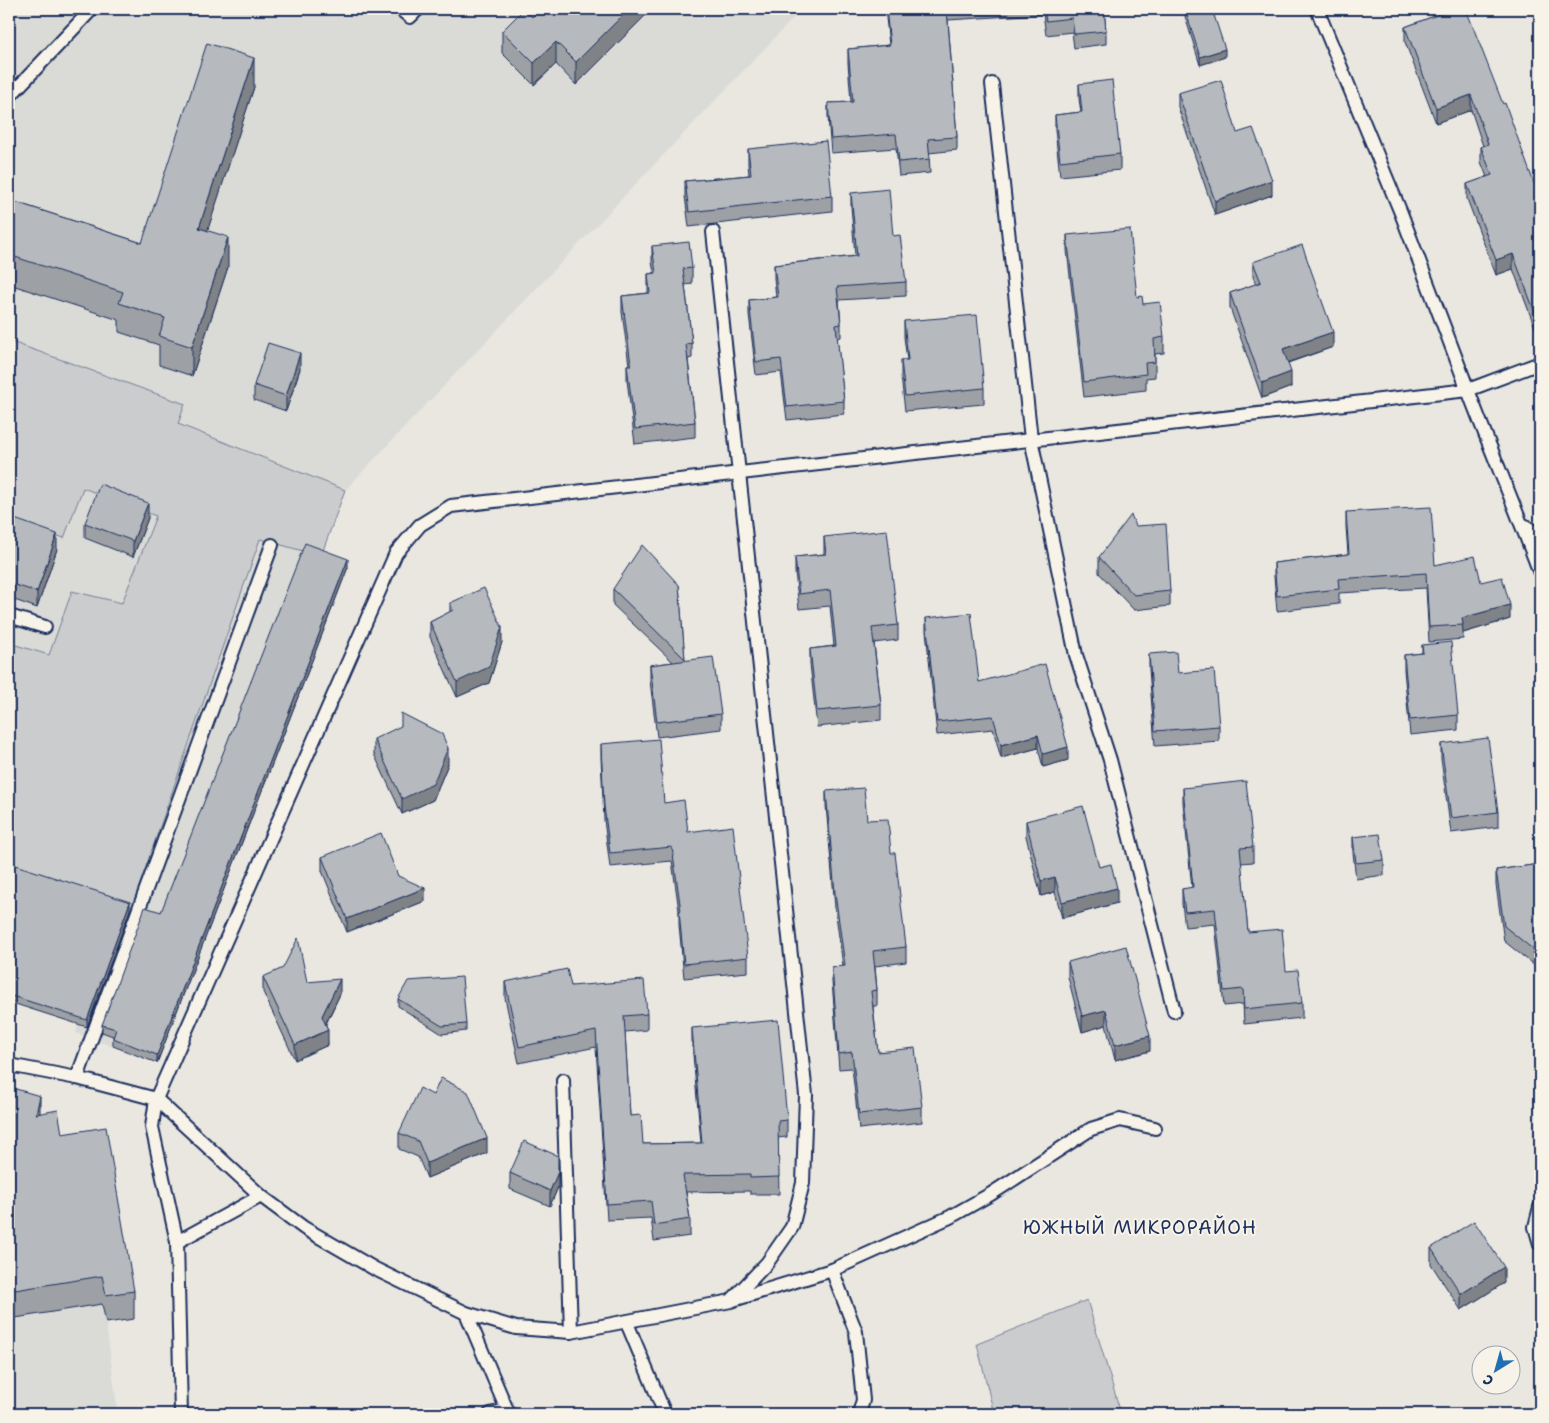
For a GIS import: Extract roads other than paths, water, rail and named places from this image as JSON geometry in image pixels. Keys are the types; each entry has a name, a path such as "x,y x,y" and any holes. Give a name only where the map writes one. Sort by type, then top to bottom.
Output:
{"lane":[{"path":"9,97 92,9"},
{"path":"400,9 410,17 418,9"},
{"path":"1316,9 1401,213 1496,467 1522,524 1540,572"},
{"path":"992,84 1031,439 1076,654 1110,760 1174,1011"},
{"path":"712,232 806,1095 803,1184 792,1227 767,1263 731,1301"},
{"path":"181,1414 177,1242 152,1127 156,1099 396,553 420,525 451,506 1468,390 1540,363"},
{"path":"1522,524 1540,535"},
{"path":"77,1078 272,545"},
{"path":"9,616 45,627"},
{"path":"9,1065 77,1078 156,1099 261,1196 304,1228 375,1269 466,1314 516,1328 571,1332 627,1323 731,1301 832,1270 950,1217 991,1194 1090,1129 1120,1120 1154,1128"},
{"path":"563,1080 571,1332"},
{"path":"177,1242 261,1196"},
{"path":"1540,1207 1535,1227 1540,1244"},
{"path":"832,1270 856,1332 863,1400 860,1414"},
{"path":"466,1314 507,1410 490,1414"},
{"path":"627,1323 665,1414"}],"district":[{"name":"ЮЖНЫЙ МИКРОРАЙОН","path":"1140,1227"}]}
